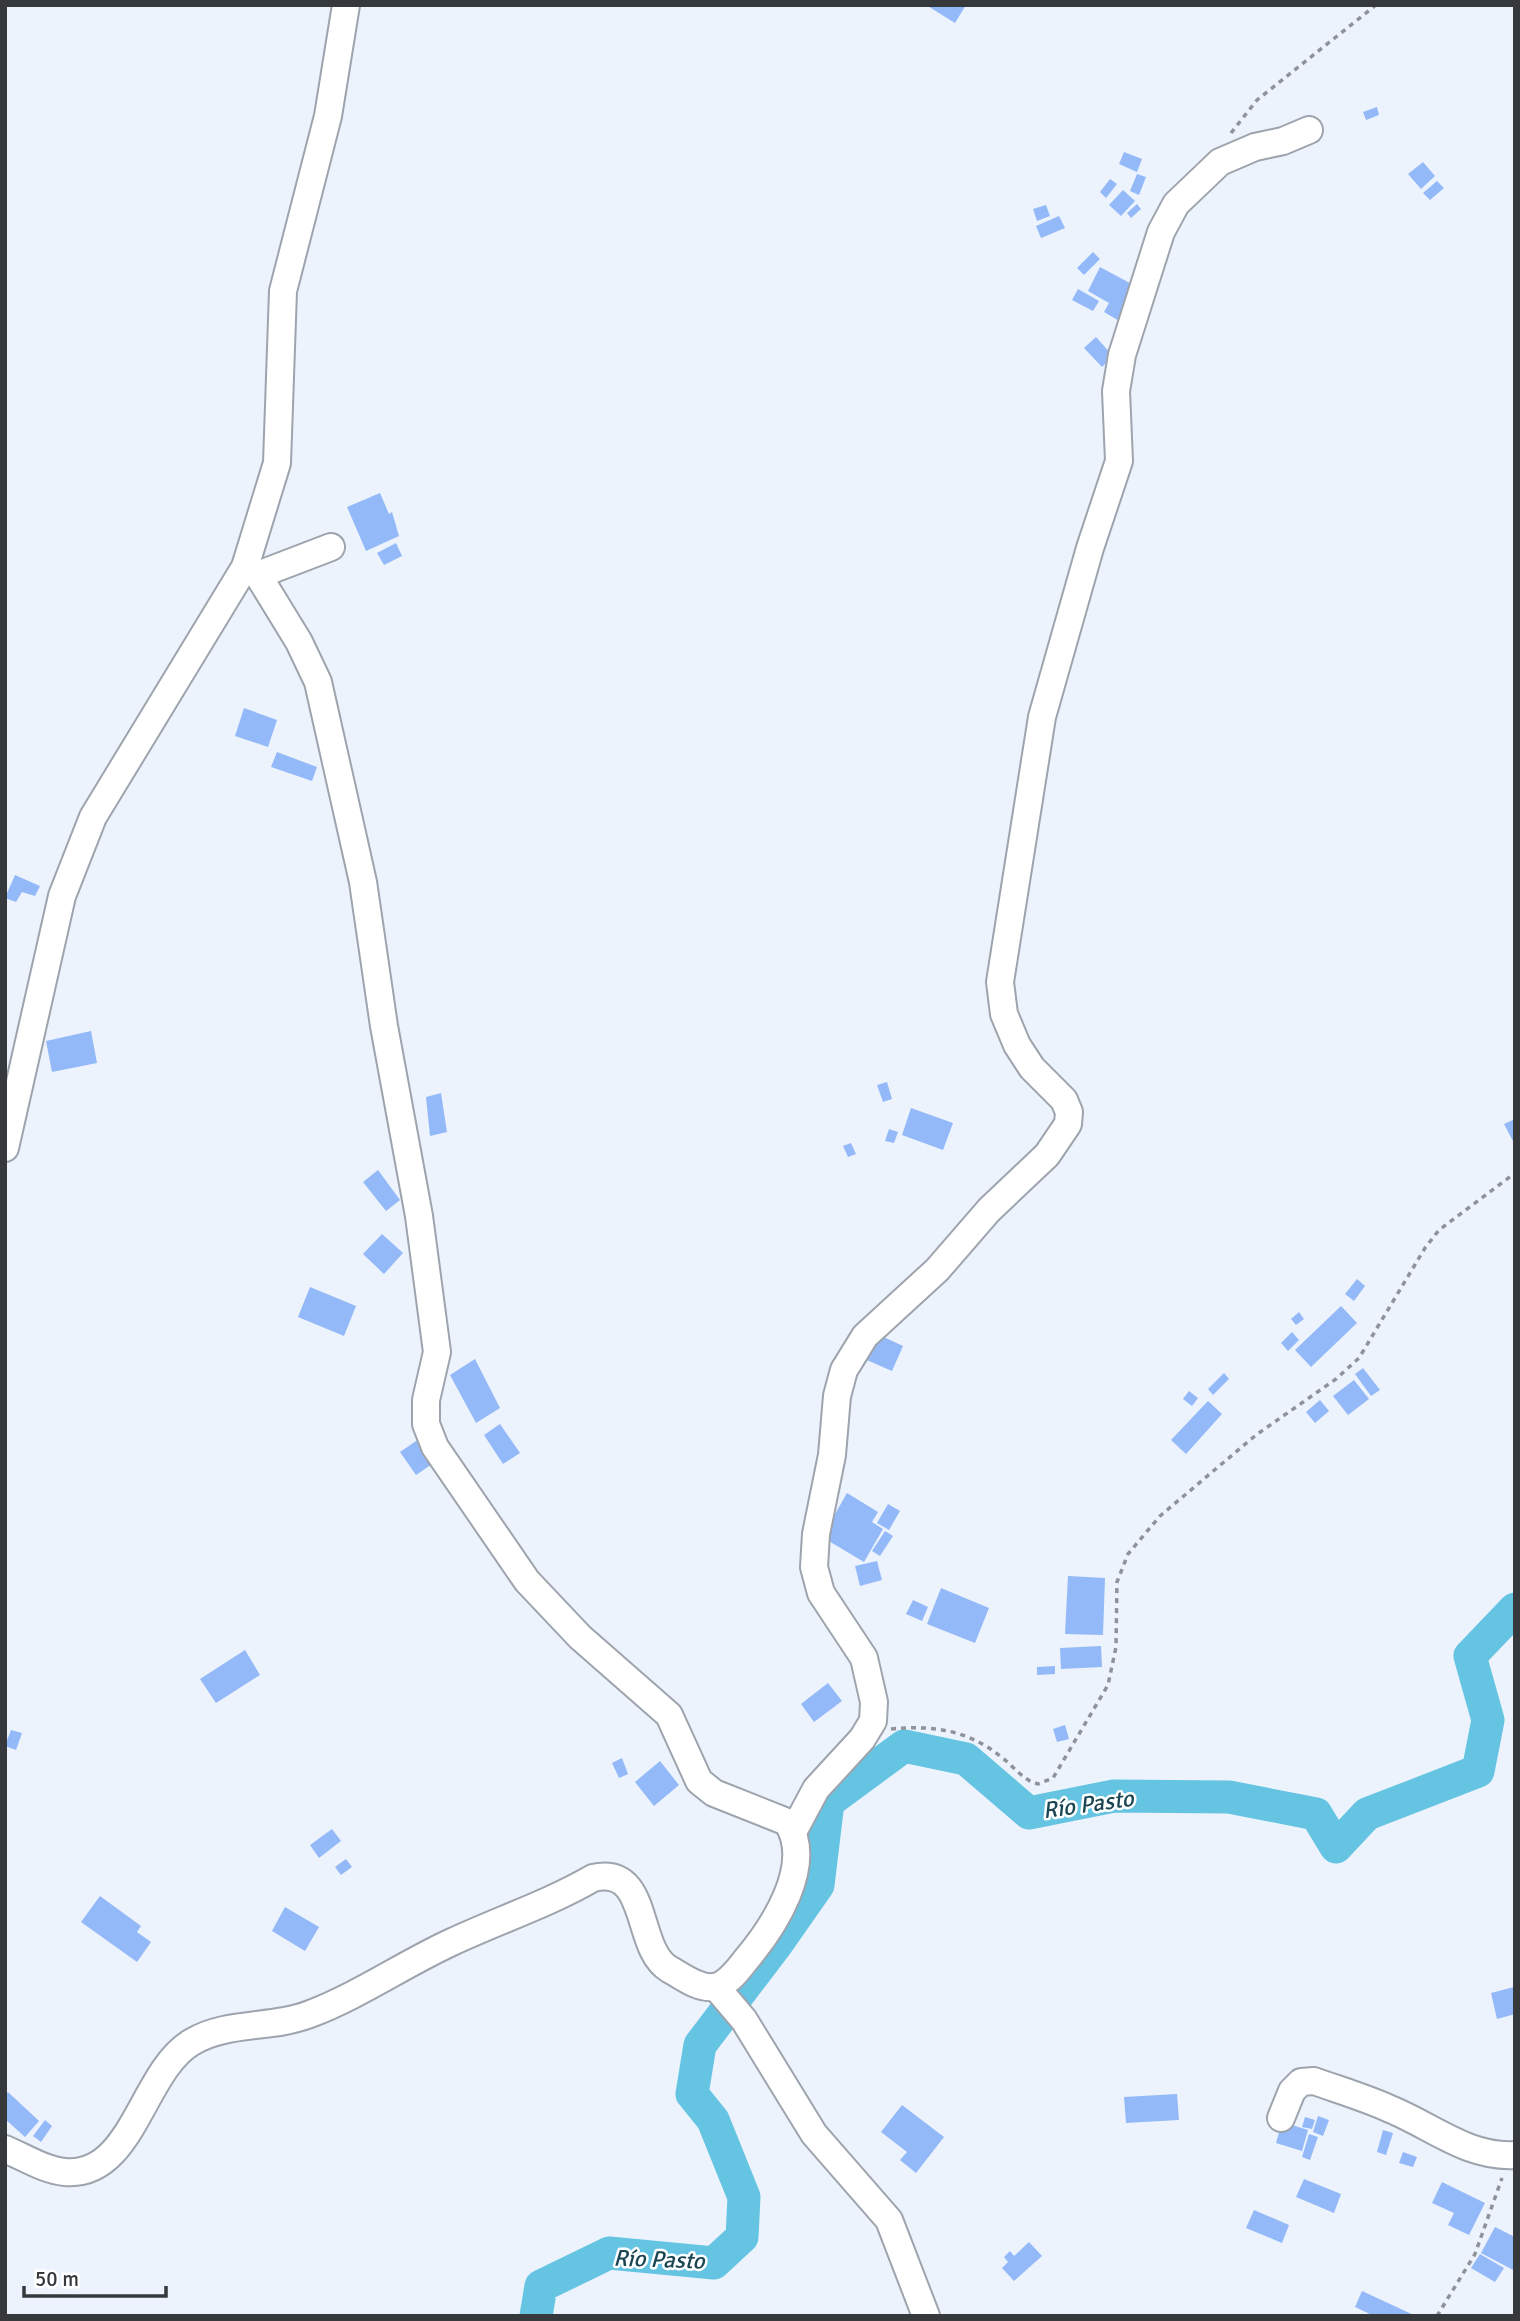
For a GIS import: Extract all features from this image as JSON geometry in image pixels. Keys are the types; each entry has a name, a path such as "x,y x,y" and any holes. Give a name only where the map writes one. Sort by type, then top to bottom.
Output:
{"street":[{"path":"5,1149 62,896 93,817 252,571 278,463 283,291 313,186 328,116 346,5"},
{"path":"793,1832 816,1789 868,1731 873,1721 874,1702 864,1658 821,1593 814,1567 816,1534 832,1455 837,1396 844,1370 865,1336 937,1270 989,1210 1047,1155 1068,1124 1069,1112 1064,1100 1032,1068 1017,1045 1004,1014 1000,982 1042,717 1090,548 1119,461 1116,391 1122,355 1161,232 1176,204 1220,162 1255,147 1283,141 1309,130"},
{"path":"252,571 331,547"},
{"path":"252,571 299,642 318,682 363,883 436,1339 437,1352 426,1400 426,1424 435,1447 527,1581 580,1637 669,1715 699,1781 714,1793 787,1822 793,1832 797,1854 786,1899 765,1937 721,1993"},
{"path":"5,2149 65,2172 88,2169 105,2161 128,2133 172,2059 191,2042 219,2031 309,2015 451,1943 593,1878 606,1875 620,1881 632,1893 651,1951 663,1965 721,1993 744,2020 814,2134 889,2220 926,2316"},
{"path":"1281,2118 1292,2091 1301,2082 1314,2081 1391,2109 1478,2152 1511,2155"}],"path":[{"path":"1225,142 1257,100 1376,5"},
{"path":"868,1731 930,1727 953,1730 978,1741 1030,1781 1038,1784 1053,1778 1108,1685 1116,1647 1117,1582 1128,1554 1160,1516 1178,1500 1256,1435 1336,1379 1359,1358 1424,1248 1438,1230 1515,1174"},
{"path":"1437,2316 1475,2254 1511,2155"}],"building":[{"path":"926,5 966,5 955,23"},
{"path":"1377,107 1379,115 1366,120 1363,112"},
{"path":"1124,152 1142,159 1137,172 1119,164"},
{"path":"1423,162 1435,176 1421,189 1408,174"},
{"path":"1137,174 1146,177 1139,195 1130,191"},
{"path":"1110,179 1117,184 1106,198 1100,192"},
{"path":"1437,181 1444,188 1430,200 1423,193"},
{"path":"1123,190 1135,201 1121,216 1109,205"},
{"path":"1137,204 1141,209 1131,218 1127,213"},
{"path":"1046,205 1050,216 1037,221 1033,209"},
{"path":"1059,216 1065,228 1041,238 1036,226"},
{"path":"1093,252 1100,259 1084,275 1077,268"},
{"path":"1100,267 1139,288 1121,322 1104,312 1109,303 1088,291"},
{"path":"1078,289 1099,301 1093,311 1072,300"},
{"path":"1096,337 1113,356 1102,367 1084,348"},
{"path":"380,493 389,514 392,512 399,536 366,551 347,507"},
{"path":"396,543 402,556 384,565 377,553"},
{"path":"244,708 277,720 268,747 235,736"},
{"path":"277,752 317,767 312,781 271,767"},
{"path":"15,875 40,886 35,896 22,892 16,902 5,898"},
{"path":"91,1031 97,1063 52,1072 46,1041"},
{"path":"887,1082 892,1099 883,1102 877,1085"},
{"path":"441,1093 447,1132 430,1136 426,1097"},
{"path":"911,1108 953,1123 943,1150 902,1135"},
{"path":"1515,1119 1515,1145 1504,1124"},
{"path":"889,1129 898,1132 894,1143 885,1141"},
{"path":"851,1143 856,1154 848,1157 843,1146"},
{"path":"378,1170 400,1200 386,1211 363,1182"},
{"path":"382,1234 403,1253 384,1274 363,1254"},
{"path":"1357,1279 1365,1286 1354,1301 1345,1294"},
{"path":"310,1287 356,1306 344,1336 298,1317"},
{"path":"1341,1306 1357,1323 1311,1367 1295,1350"},
{"path":"1299,1312 1304,1319 1296,1325 1291,1319"},
{"path":"873,1332 903,1346 892,1371 862,1358"},
{"path":"1292,1332 1299,1340 1288,1351 1281,1343"},
{"path":"475,1359 500,1408 476,1423 450,1375"},
{"path":"1363,1368 1380,1390 1371,1396 1355,1374"},
{"path":"1224,1373 1229,1379 1213,1395 1208,1389"},
{"path":"1354,1380 1369,1399 1348,1415 1333,1396"},
{"path":"1189,1391 1198,1398 1192,1406 1183,1399"},
{"path":"1320,1400 1329,1411 1315,1423 1306,1412"},
{"path":"1208,1401 1222,1414 1186,1454 1171,1440"},
{"path":"500,1424 520,1453 503,1464 484,1435"},
{"path":"419,1439 435,1462 416,1475 400,1452"},
{"path":"847,1493 878,1512 872,1522 883,1529 864,1562 822,1537"},
{"path":"888,1504 900,1511 889,1530 877,1523"},
{"path":"885,1531 893,1536 880,1556 872,1551"},
{"path":"877,1561 882,1580 860,1586 855,1566"},
{"path":"1068,1576 1105,1578 1103,1635 1065,1634"},
{"path":"941,1588 989,1608 975,1643 927,1624"},
{"path":"913,1600 928,1607 922,1621 906,1614"},
{"path":"1101,1646 1102,1667 1061,1669 1060,1648"},
{"path":"245,1650 260,1675 216,1703 200,1679"},
{"path":"1055,1666 1055,1674 1037,1675 1037,1667"},
{"path":"828,1683 842,1701 814,1722 801,1704"},
{"path":"1065,1725 1069,1739 1057,1742 1053,1729"},
{"path":"11,1730 22,1733 16,1750 5,1746"},
{"path":"622,1758 628,1774 619,1778 612,1763"},
{"path":"660,1761 679,1785 654,1806 635,1782"},
{"path":"332,1829 341,1841 319,1858 310,1845"},
{"path":"346,1859 352,1867 341,1875 335,1867"},
{"path":"100,1896 141,1926 137,1932 151,1942 137,1962 81,1922"},
{"path":"285,1907 319,1927 305,1951 272,1931"},
{"path":"1514,1987 1515,2014 1497,2019 1491,1993"},
{"path":"8,2092 39,2121 25,2137 5,2119 5,2095"},
{"path":"1177,2094 1179,2120 1126,2123 1124,2097"},
{"path":"902,2105 944,2137 916,2173 900,2160 907,2152 881,2132"},
{"path":"1318,2116 1329,2120 1323,2136 1313,2132"},
{"path":"1305,2117 1315,2120 1312,2129 1302,2127"},
{"path":"45,2120 52,2126 41,2142 33,2136"},
{"path":"1282,2122 1308,2130 1302,2151 1276,2143"},
{"path":"1383,2130 1393,2133 1386,2155 1377,2152"},
{"path":"1309,2134 1318,2137 1310,2160 1302,2157"},
{"path":"1403,2152 1417,2157 1413,2167 1399,2163"},
{"path":"1304,2179 1341,2194 1334,2213 1296,2197"},
{"path":"1442,2182 1485,2203 1469,2235 1448,2225 1454,2213 1432,2203"},
{"path":"1254,2210 1289,2225 1282,2243 1246,2228"},
{"path":"1495,2227 1515,2237 1515,2271 1481,2253"},
{"path":"1029,2242 1042,2256 1014,2281 1002,2268 1008,2262 1004,2257 1010,2251 1014,2256"},
{"path":"1480,2254 1504,2268 1495,2282 1471,2268"},
{"path":"1362,2291 1416,2316 1374,2316 1355,2307"}],"waterway":[{"name":"Río Pasto","path":"536,2316 541,2286 609,2253 714,2263 742,2237 744,2197 713,2120 692,2094 700,2045 818,1885 828,1802 904,1746 966,1759 1029,1813 1114,1796 1229,1797 1316,1814 1336,1847 1367,1814 1478,1771 1488,1720 1470,1656 1515,1609"}]}
